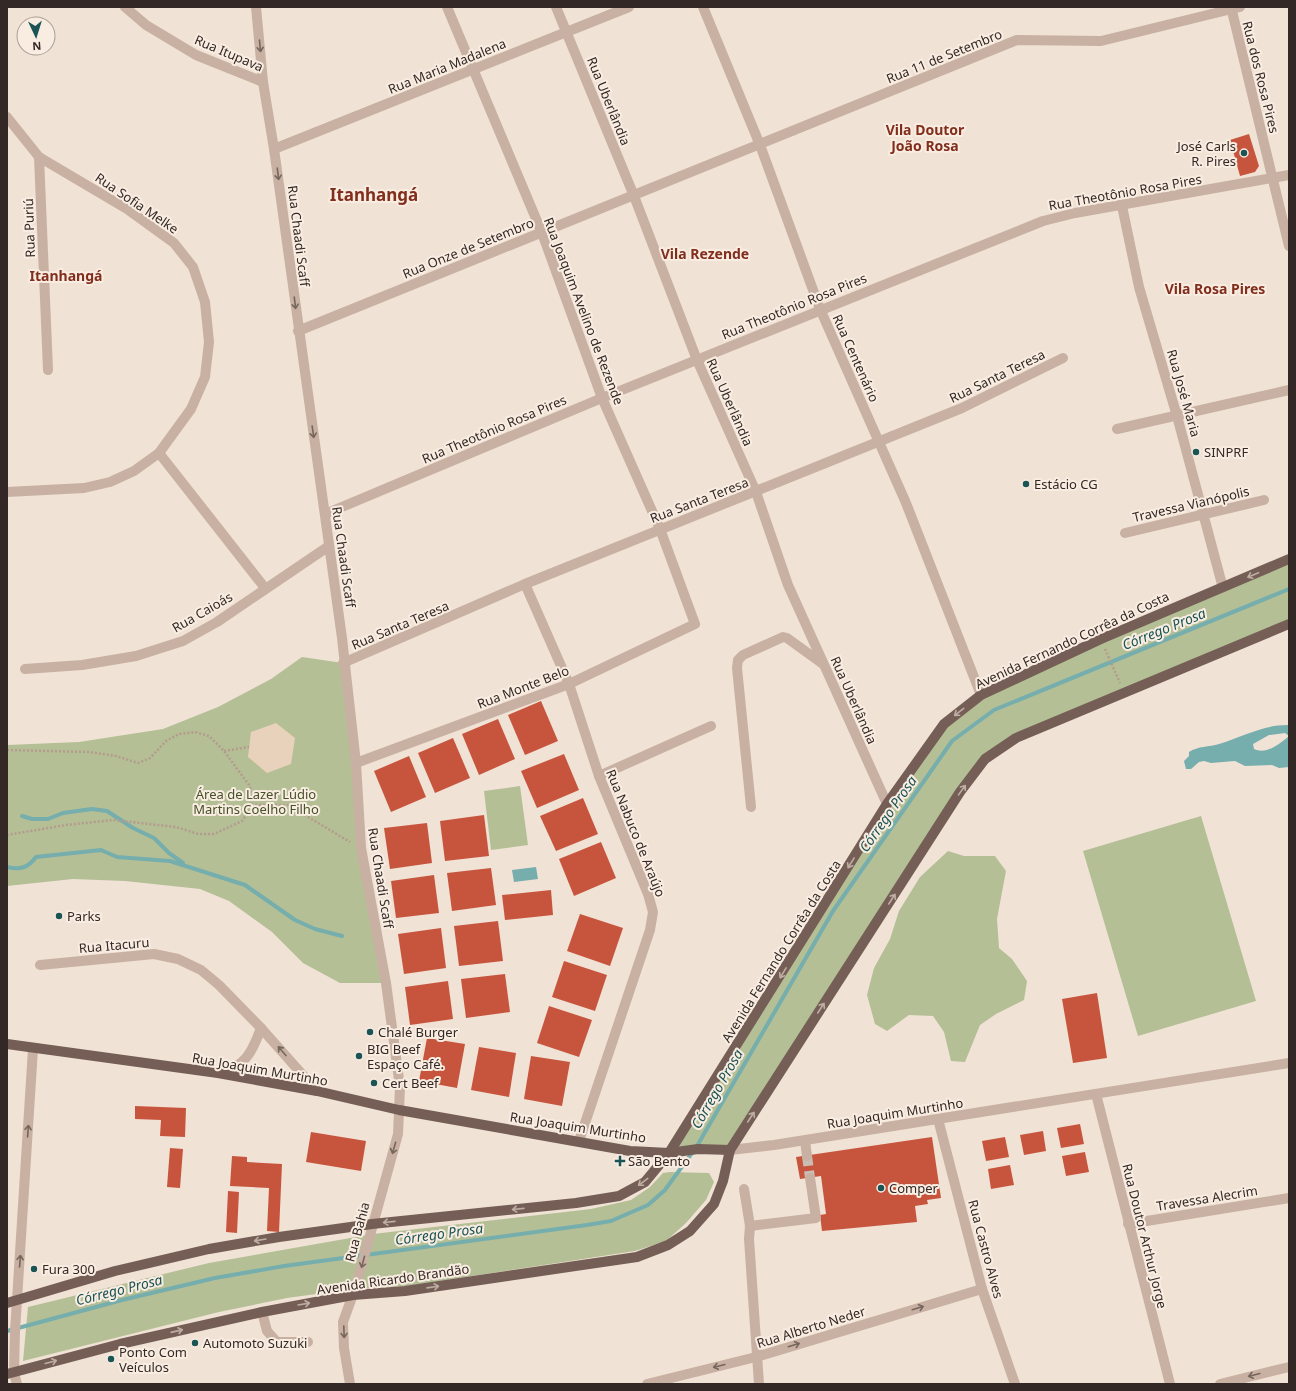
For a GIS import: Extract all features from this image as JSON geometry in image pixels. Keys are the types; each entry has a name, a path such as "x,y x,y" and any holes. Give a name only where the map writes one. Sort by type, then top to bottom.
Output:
{"main road":[{"name":"Avenida Fernando Corrêa da Costa","path":"669,1153 887,804 944,724 981,695 1101,639 1289,559"},
{"path":"726,1150 960,792 985,759 1016,738 1289,624"},
{"name":"Rua Joaquim Murtinho","path":"7,1044 218,1073 316,1091 399,1110 630,1151 669,1153 698,1149 726,1150"},
{"name":"Avenida Ricardo Brandão","path":"12,1370 355,1291 405,1291 637,1256 668,1245 690,1232 714,1204 722,1181 726,1150"},
{"path":"7,1303 115,1271 209,1249 279,1237 372,1224 576,1203 619,1196 645,1182 669,1153"}],"street":[{"name":"Rua Itupava","path":"125,7 146,25 196,55 263,82"},
{"name":"Rua Chaadi Scaff","path":"256,7 263,82 274,149 298,331 342,638 343,663 356,763 361,848 386,983 400,1087 399,1110"},
{"name":"Rua Joaquim Avelino de Rezende","path":"447,7 472,70 542,233 602,398 660,529 696,624"},
{"name":"Rua Uberlândia","path":"556,7 634,196 697,360 756,492 788,584 887,804"},
{"name":"Rua Maria Madalena","path":"274,149 629,7"},
{"name":"Rua Centenário","path":"703,7 760,145 820,309 906,502 981,695"},
{"name":"Rua 11 de Setembro","path":"760,145 1017,40 1101,41 1234,8"},
{"name":"Rua dos Rosa Pires","path":"1234,8 1272,179 1289,246"},
{"name":"Rua Sofia Melke","path":"7,117 39,157 127,209 174,243 193,267 205,302 208,335 205,377 191,409 159,452 134,471 110,482 84,488 7,492"},
{"name":"Rua Onze de Setembro","path":"298,331 760,145"},
{"name":"Rua Puriú","path":"39,157 48,370"},
{"name":"Rua Theotônio Rosa Pires","path":"325,514 602,398 1043,220 1289,175"},
{"name":"Rua José Maria","path":"1122,206 1139,287 1177,416 1223,588"},
{"name":"Rua Santa Teresa","path":"343,663 525,584 962,408 1063,358"},
{"path":"1117,430 1289,390"},
{"path":"159,452 265,588"},
{"name":"Travessa Vianópolis","path":"1125,533 1264,500"},
{"name":"Rua Caioás","path":"25,669 82,665 136,656 183,641 216,622 329,546"},
{"name":"Rua Nabuco de Araújo","path":"525,584 569,684 599,776 654,912 650,930 580,1141"},
{"name":"Rua Monte Belo","path":"356,763 569,684 696,624"},
{"path":"751,807 737,668 738,660 743,655 783,637 787,638 824,665"},
{"path":"599,776 711,726"},
{"name":"Rua Itacuru","path":"40,965 154,954 178,959 201,970 219,985 261,1028 316,1091"},
{"path":"218,1073 237,1067 247,1058 254,1048 261,1028"},
{"path":"16,1384 12,1370 18,1300 33,1048"},
{"name":"Rua Joaquim Murtinho","path":"726,1150 805,1140 1289,1063"},
{"name":"Rua Doutor Arthur Jorge","path":"1096,1094 1170,1384"},
{"name":"Rua Bahia","path":"350,1384 344,1348 343,1322 355,1291 372,1224 398,1134 399,1110"},
{"name":"Rua Castro Alves","path":"938,1119 982,1289 1015,1384"},
{"path":"805,1140 807,1156"},
{"path":"750,1226 816,1218 810,1178"},
{"path":"744,1189 750,1226 749,1239 759,1384"},
{"name":"Travessa Alecrim","path":"1128,1224 1289,1198"},
{"name":"Rua Alberto Neder","path":"647,1384 756,1357 982,1289"},
{"path":"262,1312 267,1332 277,1342 308,1342"},
{"path":"1220,1384 1289,1367"}],"path":[{"path":"1101,639 1125,692"},
{"path":"7,750 90,752 116,756 138,763 150,758 166,741 179,734 195,732 209,736 224,751 249,785 253,797 250,810 242,821 214,834 198,834 176,827 129,820 113,820 66,825 7,835"},
{"path":"224,751 249,747"},
{"path":"252,805 288,805 361,848"}],"green space":[{"path":"1289,559 1289,624 1016,738 985,759 730,1150 669,1153 927,746 981,695"},
{"name":"Área de Lazer Lúdio Martins Coelho Filho","path":"302,657 343,663 361,848 386,983 340,983 303,963 272,932 229,901 200,889 125,881 73,879 7,886 7,745 79,742 163,729 218,707 271,679"},
{"path":"520,786 528,845 491,850 484,791"},
{"path":"1201,816 1256,1001 1138,1036 1083,851"},
{"path":"948,851 964,856 995,856 1006,871 997,919 999,948 1012,959 1027,981 1024,1000 996,1014 980,1025 965,1062 951,1061 944,1032 933,1016 909,1015 887,1031 875,1024 867,995 874,968 890,939 899,911 920,877"},
{"path":"663,1173 709,1173 714,1182 706,1200 686,1223 666,1241 635,1251 407,1286 353,1289 287,1298 219,1312 23,1361 28,1307 209,1263 373,1234 591,1209 631,1200 650,1187"}],"shaded area":[{"path":"276,723 295,738 291,764 267,773 248,757 251,732"}],"water":[{"path":"1280,725 1289,725 1289,736 1289,767 1279,768 1272,765 1245,766 1235,761 1211,763 1204,761 1199,762 1191,769 1186,769 1184,761 1189,756 1189,752 1192,750 1219,744 1262,729","holes":["1285,733 1289,736 1268,750 1263,751 1254,749 1253,744 1269,735"]},
{"path":"536,867 538,879 514,882 512,870"}],"building":[{"name":"José Carls R. Pires","path":"1249,134 1259,166 1255,172 1240,176 1230,140"},
{"path":"541,701 558,741 525,755 508,715"},
{"path":"498,719 515,759 479,775 462,734"},
{"path":"453,738 470,778 435,793 418,753"},
{"path":"564,754 579,790 537,808 521,771"},
{"path":"409,756 426,797 391,812 374,771"},
{"path":"583,798 598,834 556,851 540,816"},
{"path":"484,815 489,856 445,861 440,821"},
{"path":"427,823 432,863 390,869 384,828"},
{"path":"601,842 616,878 574,896 559,859"},
{"path":"491,868 496,905 452,911 447,873"},
{"path":"434,875 439,913 396,918 391,881"},
{"path":"551,890 553,915 505,920 502,895"},
{"path":"580,914 623,928 610,966 567,951"},
{"path":"498,921 503,961 459,966 454,926"},
{"path":"441,928 446,968 404,974 398,934"},
{"path":"564,961 607,975 595,1011 552,997"},
{"path":"505,974 510,1012 466,1018 461,979"},
{"path":"448,981 453,1019 410,1025 405,987"},
{"path":"1097,993 1107,1058 1073,1063 1062,999"},
{"path":"549,1006 592,1020 579,1057 537,1043"},
{"path":"427,1038 465,1044 457,1088 419,1081"},
{"path":"479,1047 516,1053 509,1097 471,1090"},
{"path":"531,1056 570,1062 562,1106 524,1099"},
{"path":"135,1106 186,1108 185,1137 160,1136 161,1120 135,1119"},
{"path":"1080,1124 1084,1144 1061,1148 1057,1128"},
{"path":"1043,1131 1046,1151 1024,1155 1020,1135"},
{"path":"311,1132 366,1141 361,1171 306,1162"},
{"name":"Comper","path":"932,1137 941,1198 927,1200 928,1204 915,1206 917,1222 822,1231 820,1215 826,1214 821,1176 800,1179 796,1157"},
{"path":"1005,1137 1009,1157 986,1161 982,1141"},
{"path":"170,1148 183,1149 180,1188 167,1187"},
{"path":"1085,1152 1089,1172 1066,1176 1062,1156"},
{"path":"232,1156 247,1157 247,1162 282,1164 279,1232 267,1231 269,1188 230,1186"},
{"path":"1010,1165 1014,1185 991,1189 988,1169"},
{"path":"228,1191 239,1192 237,1233 226,1232"}],"waterway":[{"name":"Córrego Prosa","path":"7,1331 122,1300 215,1278 284,1266 611,1221 648,1205 665,1190 697,1146 833,911 952,741 994,710 1289,589"},
{"path":"22,816 32,819 48,819 63,813 92,809 107,811 133,828 154,838 169,853 183,863"},
{"path":"7,867 20,868 27,866 36,857 101,850 117,857 170,861 245,885 295,920 315,929 342,936"}],"tunnel":[{"path":"807,1156 810,1178"}],"place":[{"name":"José Carls R. Pires","path":"1244,153"},
{"name":"SINPRF","path":"1196,452"},
{"name":"Estácio CG","path":"1026,484"},
{"name":"Parks","path":"59,916"},
{"name":"Chalé Burger","path":"370,1032"},
{"name":"BIG Beef Espaço Café.","path":"359,1056"},
{"name":"Cert Beef","path":"374,1083"},
{"name":"São Bento","path":"620,1161"},
{"name":"Comper","path":"881,1188"},
{"name":"Fura 300","path":"34,1269"},
{"name":"Automoto Suzuki","path":"195,1343"},
{"name":"Ponto Com Veículos","path":"111,1359"}],"district":[{"name":"Vila Doutor João Rosa","path":"925,138"},
{"name":"Itanhangá","path":"374,195"},
{"name":"Vila Rezende","path":"705,254"},
{"name":"Itanhangá","path":"66,276"},
{"name":"Vila Rosa Pires","path":"1215,289"}]}
